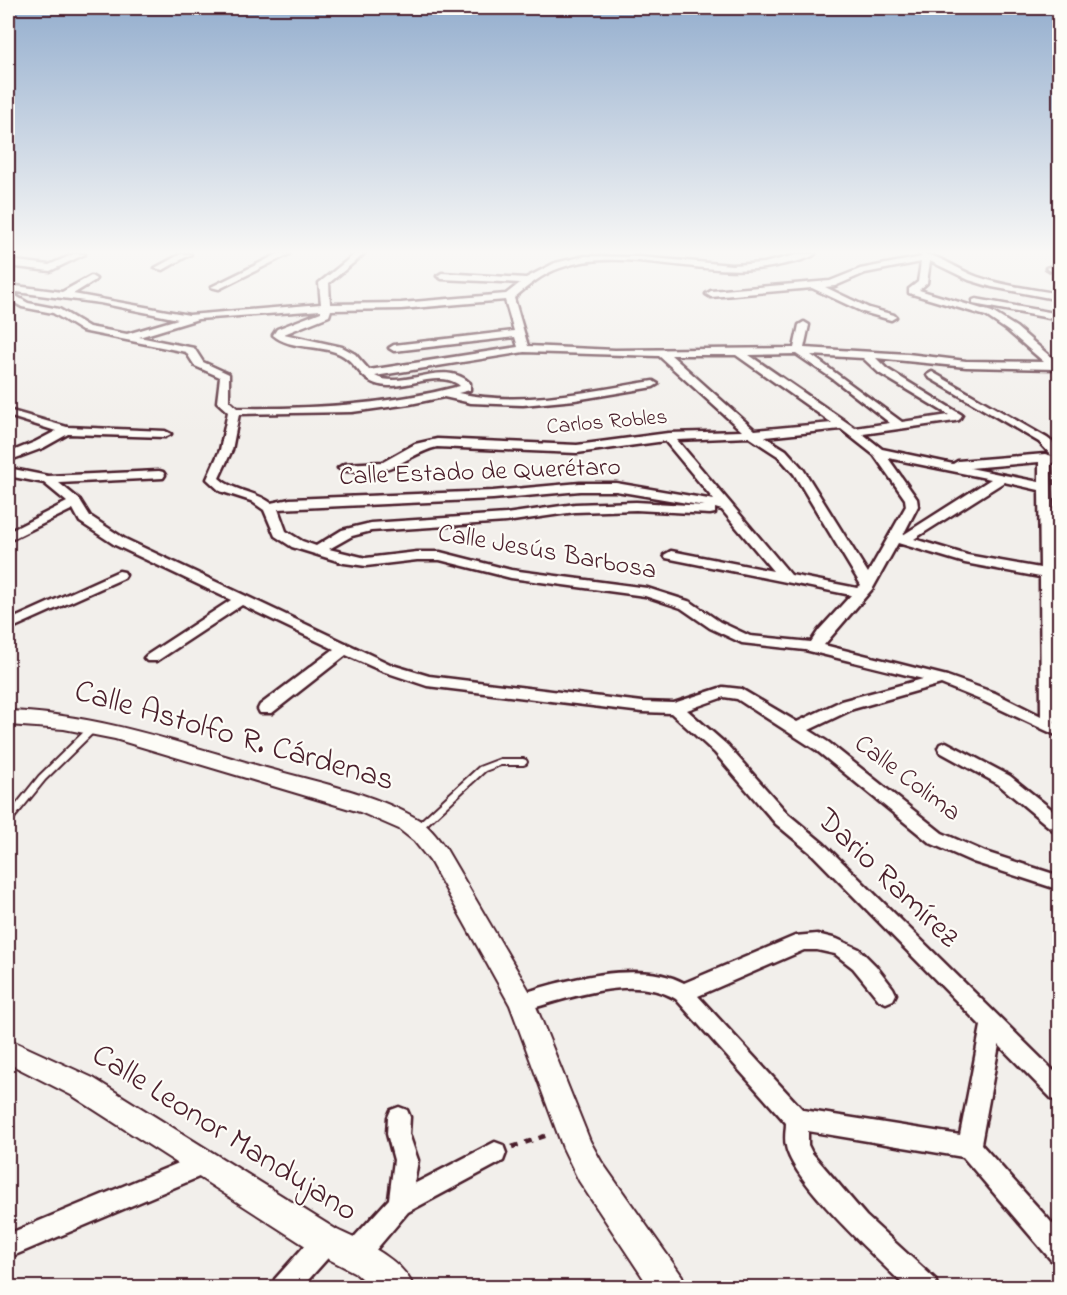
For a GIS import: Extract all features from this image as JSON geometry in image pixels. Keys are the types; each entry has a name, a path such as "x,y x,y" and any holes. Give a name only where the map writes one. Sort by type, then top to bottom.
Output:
{"street":[{"path":"62,314 86,329 131,336 192,351 199,364 225,376 224,402 234,411 278,412 359,408 445,394 466,388 465,383 450,376 385,383 374,380 365,374 348,354 278,334 325,314"},
{"path":"169,314 188,318"},
{"path":"131,336 188,318 233,314"},
{"path":"515,314 524,349"},
{"path":"882,314 891,317"},
{"path":"990,314 1012,329 1055,366"},
{"path":"798,351 804,325"},
{"path":"394,348 521,333"},
{"path":"365,374 524,349 615,353 798,351 966,364 1055,366"},
{"path":"738,351 878,452 911,498 912,506 898,539 864,589 824,633 815,647"},
{"path":"798,351 837,377 898,424"},
{"path":"661,352 752,434 782,453 799,472 864,589"},
{"path":"853,432 898,424 956,418 956,415 883,371 866,355"},
{"path":"932,375 1043,440 1054,450 1055,460 1045,487 1053,575 1051,718"},
{"name":"Carlos Robles","path":"445,394 481,402 509,404 653,384"},
{"path":"234,411 226,450 213,479 219,485 257,499 269,507"},
{"path":"8,413 66,430 165,434"},
{"name":"Carlos Robles","path":"344,468 386,465 419,447 437,443 577,449 668,437 752,434 842,424"},
{"path":"8,457 39,445 66,430"},
{"path":"668,437 786,578"},
{"path":"878,452 1045,487"},
{"path":"940,466 1055,460"},
{"path":"8,472 48,480 159,476"},
{"path":"898,539 1000,479"},
{"name":"Calle Colima","path":"48,480 75,503 85,519 108,536 387,668 427,681 642,707 675,708 730,692 746,696 822,746 908,818 936,838 979,857 1059,883"},
{"name":"Calle Estado de Querétaro","path":"269,507 290,503 493,495 589,487 638,489 730,510"},
{"path":"8,537 75,503"},
{"path":"318,550 347,533 371,527 506,518 575,507 636,506 730,510"},
{"name":"Calle Jesús Barbosa","path":"269,507 284,537 297,544 350,560 366,562 417,556 440,556 511,574 647,592 686,605 715,625 747,640 815,647 942,679 1051,718 1059,732"},
{"path":"898,539 965,559 1053,575"},
{"path":"671,555 786,578 864,589"},
{"path":"8,626 119,575"},
{"path":"152,658 240,600"},
{"path":"266,709 344,648"},
{"path":"796,729 847,705 942,679"},
{"name":"Dario Ramírez","path":"675,708 721,749 782,819 818,849 1059,1092"},
{"name":"Calle Astolfo R. Cárdenas","path":"8,718 52,719 95,726 368,806 388,814 415,830 438,855 522,1002 570,1129 590,1171 670,1287"},
{"path":"946,748 1004,780 1059,826"},
{"path":"683,993 802,942 817,941 835,945 850,952 864,964 886,994"},
{"path":"522,1002 638,979 674,986 683,993 797,1119 969,1147 1059,1251"},
{"path":"969,1147 992,1024"},
{"name":"Calle Leonor Mandujano","path":"8,1051 83,1087 354,1256 398,1287"},
{"path":"399,1117 398,1134 406,1160 400,1203"},
{"path":"797,1119 797,1146 804,1161 858,1224 926,1287"},
{"path":"354,1256 400,1203 495,1153"},
{"path":"8,1246 205,1163"},
{"path":"284,1287 327,1241"}],"lane":[{"path":"8,820 42,778 95,726"},
{"path":"415,830 482,769 500,762 523,762"}],"path":[{"path":"495,1153 530,1139 570,1129"}]}
